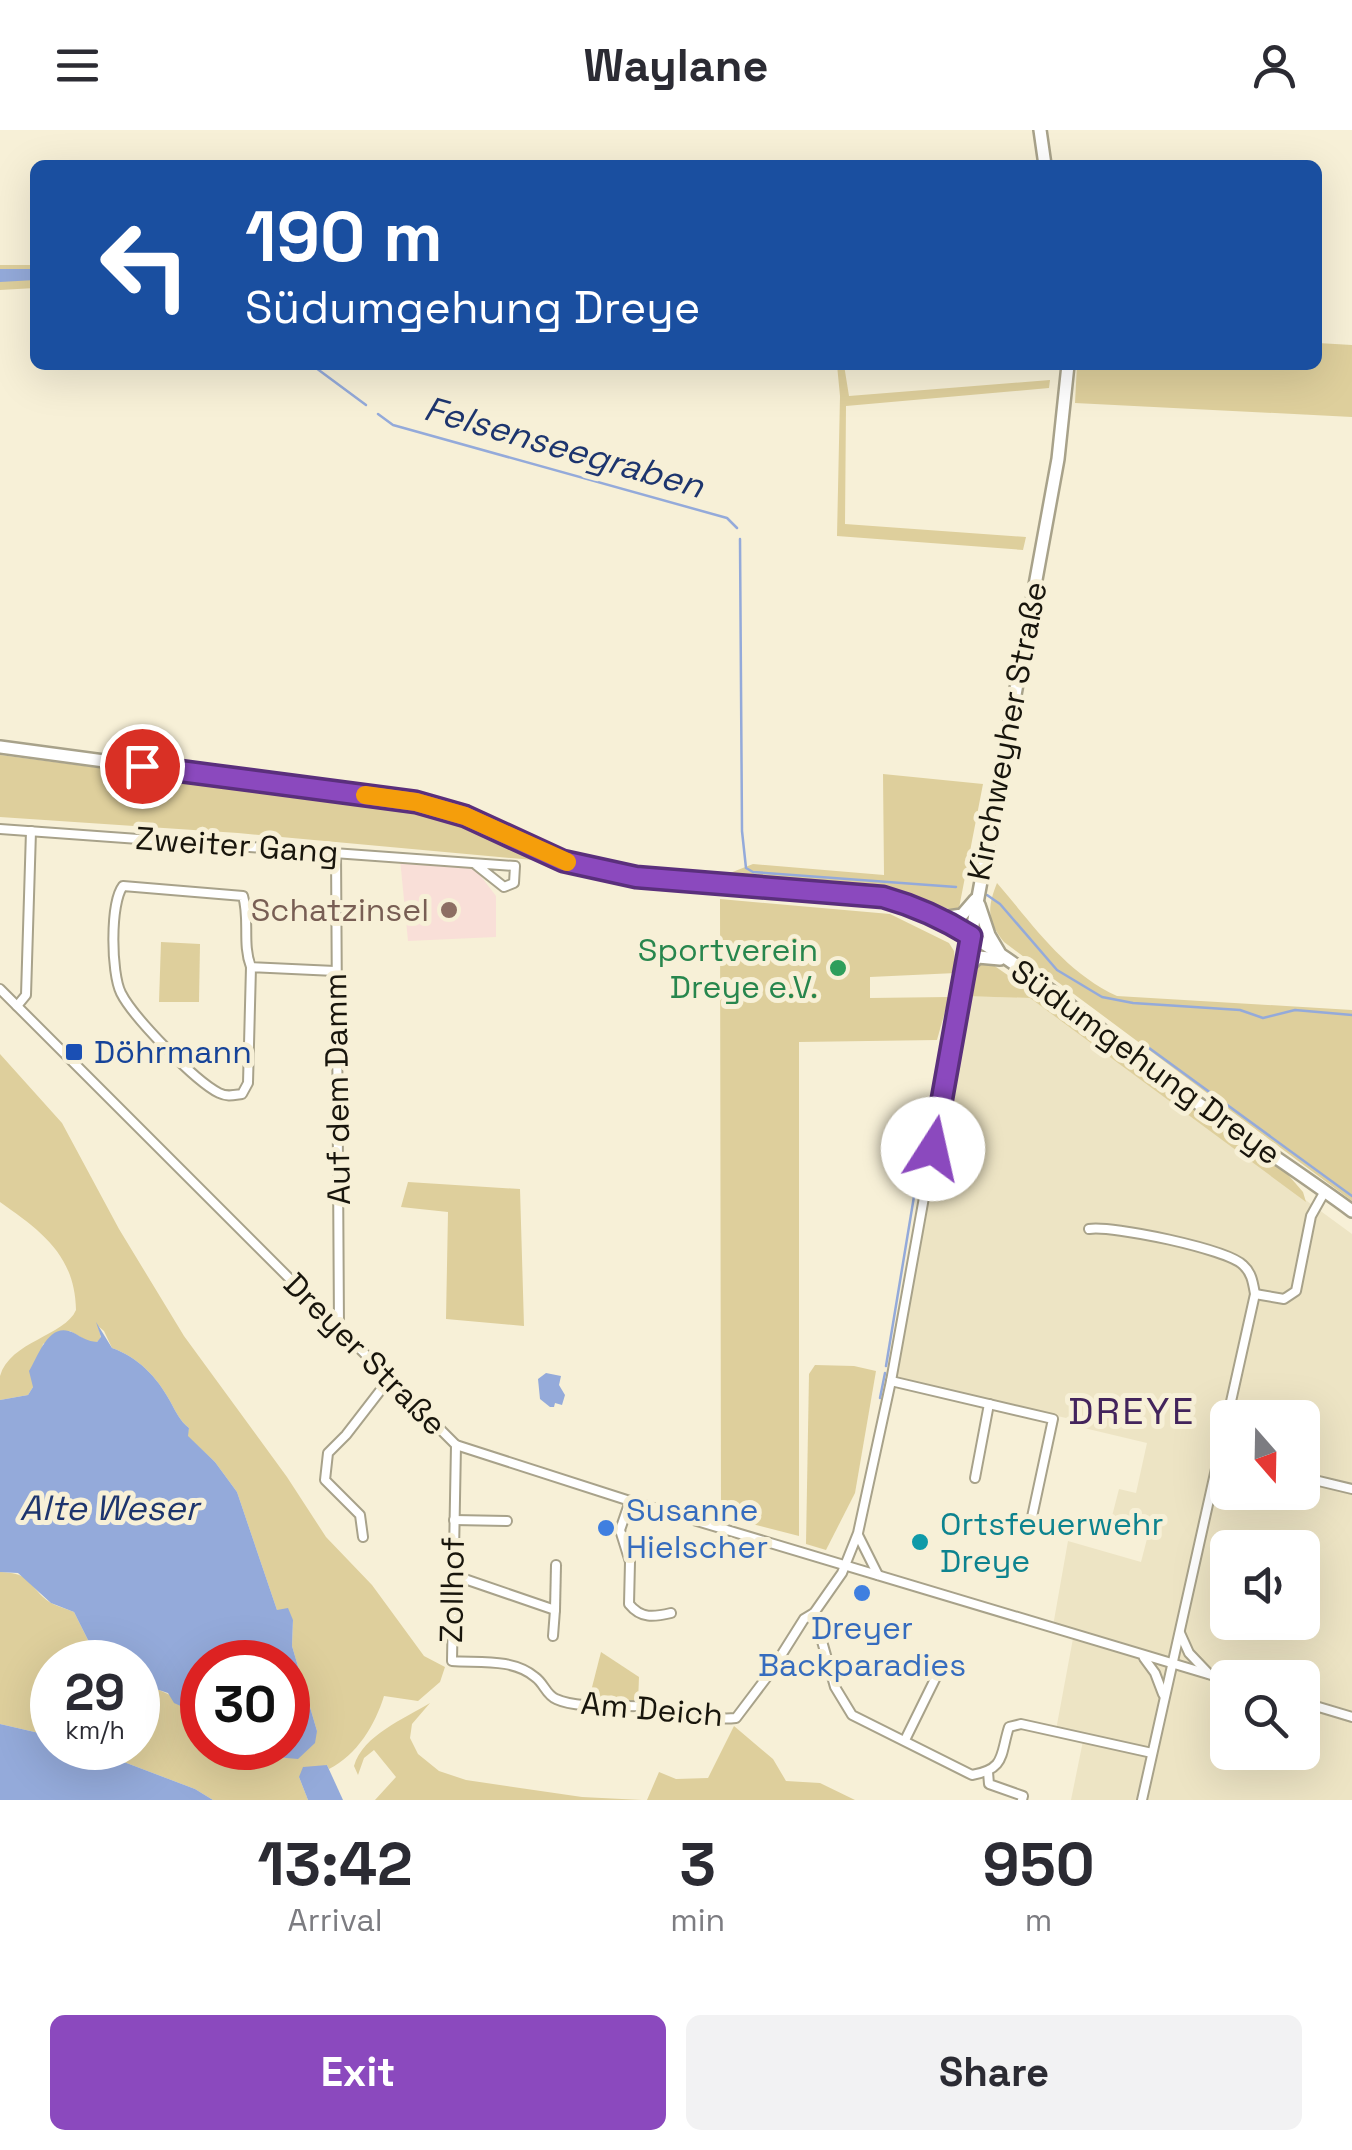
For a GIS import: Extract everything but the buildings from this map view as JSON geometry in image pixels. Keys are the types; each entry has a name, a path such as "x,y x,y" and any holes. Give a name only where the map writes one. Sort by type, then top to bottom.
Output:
{"main road":[{"path":"1040,130 1044,160"},
{"name":"Kirchweyher Straße","path":"971,936 1058,460 1067,370"},
{"name":"Südumgehung Dreye","path":"0,747 416,802 465,816 563,861 594,870 654,879 883,897 916,906 971,936 1352,1210"},
{"path":"941,918 962,915 977,896"},
{"path":"977,896 988,935 1007,962"},
{"path":"965,970 978,958 1007,962"}],"street":[{"name":"Zweiter Gang","path":"0,829 515,866 514,882 504,887 474,864"},
{"path":"17,1006 26,995 32,831"},
{"name":"Auf dem Damm","path":"336,851 339,1327"},
{"path":"123,886 243,896 246,954 251,967 248,1083 242,1094 221,1095 157,1038 120,992 114,956 116,896 123,886"},
{"name":"Kirchweyher Straße","path":"846,1566 858,1533 890,1381 971,936"},
{"path":"251,967 335,971"},
{"name":"Dreyer Straße","path":"0,989 456,1445 1210,1675"},
{"path":"1256,1294 1284,1299 1296,1291 1310,1216 1325,1191"},
{"path":"1088,1228 1103,1226 1173,1241 1240,1261 1250,1272 1256,1294 1235,1400"},
{"path":"363,1537 360,1515 326,1480 328,1453 390,1378"},
{"path":"890,1381 1053,1419 1028,1532"},
{"path":"975,1478 989,1404"},
{"name":"Zollhof","path":"452,1660 456,1445"},
{"path":"1320,1481 1352,1489"},
{"path":"630,1501 620,1530 630,1562 629,1604 650,1617 671,1614"},
{"path":"1142,1800 1210,1510"},
{"name":"Zollhof","path":"454,1520 507,1521"},
{"path":"858,1533 878,1575"},
{"path":"553,1636 556,1566"},
{"name":"Am Deich","path":"452,1660 499,1663 522,1670 539,1680 551,1696 572,1703 652,1707 720,1720 736,1718 846,1566"},
{"path":"453,1575 554,1610"},
{"path":"814,1614 834,1687 852,1715 972,1775 988,1772 1000,1763 1009,1727 1021,1724 1152,1753"},
{"path":"1180,1634 1188,1653 1210,1674"},
{"path":"1142,1656 1156,1673 1164,1698"},
{"path":"905,1740 938,1673 954,1668"},
{"path":"1320,1707 1352,1717"},
{"path":"988,1772 989,1784 1023,1796 1022,1800"}],"shaded area":[{"path":"0,265 30,265 30,288 0,290"},
{"path":"1322,343 1352,345 1352,417 1075,403 1077,370 1322,370"},
{"path":"837,370 845,370 849,396 1050,380 1049,388 846,406 845,524 1026,537 1023,550 837,536"},
{"path":"0,755 400,807 455,822 544,861 238,833 0,817"},
{"path":"883,774 983,784 956,911 895,893 696,873 695,870 730,873 753,864 884,875"},
{"path":"400,859 473,866 496,896 496,937 408,941"},
{"path":"997,883 1066,961 1117,996 1352,1010 1352,1201 1004,942 990,914"},
{"path":"720,899 890,914 949,943 954,951 956,973 870,977 870,998 949,997 937,1040 799,1042 799,1536 721,1516"},
{"path":"161,942 200,944 199,1002 159,1002"},
{"path":"986,960 1277,1162 1303,1192 1306,1202 1030,998 963,996 972,969"},
{"path":"963,996 1030,998 1352,1234 1352,1800 1071,1800 1084,1736 1056,1730 1074,1633 1053,1626 1068,1541 1141,1562 1148,1535 1110,1524 1119,1489 1136,1493 1147,1443 1084,1428 1084,1422 893,1379"},
{"path":"0,1054 62,1123 119,1229 184,1336 326,1537 372,1585 424,1656 445,1667 440,1682 418,1701 384,1696 370,1728 348,1756 329,1769 327,1765 299,1777 308,1800 213,1800 145,1770 160,1770 160,1690 180,1700 180,1770 310,1770 310,1741 317,1731 310,1707 310,1640 292,1640 293,1620 277,1610 237,1492 215,1462 187,1436 189,1428 153,1376 138,1362 112,1348 98,1326 101,1338 97,1342 89,1342 70,1331 43,1344 28,1395 0,1400 0,1376 6,1364 61,1326 76,1310 69,1274 53,1246 0,1202"},
{"path":"408,1182 520,1189 524,1326 446,1319 448,1212 401,1207"},
{"path":"815,1365 876,1371 855,1493 826,1550 806,1544 809,1374"},
{"path":"0,1572 21,1576 46,1600 74,1612 88,1640 30,1640 30,1731 0,1724"},
{"path":"601,1652 639,1677 638,1702 589,1699"},
{"path":"430,1703 412,1724 410,1738 418,1754 439,1771 466,1780 582,1797 642,1800 375,1800 396,1777 374,1750 364,1758 358,1775 354,1766 359,1755 375,1737"},
{"path":"734,1726 773,1759 786,1781 820,1783 855,1800 647,1800 659,1772 676,1779 708,1778"}],"water":[{"path":"0,269 30,269 30,280 0,282"},
{"name":"Alte Weser","path":"96,1322 112,1348 138,1362 153,1376 189,1428 188,1436 215,1462 237,1492 277,1610 288,1608 293,1620 292,1640 180,1640 180,1706 160,1690 160,1640 88,1640 74,1612 51,1603 18,1573 0,1572 0,1400 28,1395 33,1387 29,1371 51,1335 65,1330 97,1342 101,1337"},
{"path":"546,1373 561,1376 559,1385 565,1395 562,1405 555,1403 550,1407 540,1399 538,1379"},
{"name":"Alte Weser","path":"310,1707 317,1731 310,1748"},
{"path":"0,1724 30,1731 30,1770 145,1770 213,1800 0,1800"},
{"path":"327,1765 343,1800 308,1800 299,1777 302,1770 310,1770 310,1766"}],"waterway":[{"name":"Felsenseegraben","path":"319,370 366,405"},
{"name":"Felsenseegraben","path":"378,414 393,425 727,518 737,528"},
{"name":"Felsenseegraben","path":"740,539 742,831 746,868 753,872 956,887"},
{"name":"Felsenseegraben","path":"987,895 1000,904 1057,970 1102,997 1133,1003 1240,1010 1263,1018 1295,1010 1352,1015"},
{"path":"886,1366 922,1148 951,1009"},
{"path":"1145,1045 1352,1196"},
{"path":"880,1398 885,1373"}],"slow traffic":[{"path":"365,795 416,802 465,816 567,862"}],"place":[{"name":"Schatzinsel","path":"449,910"},
{"name":"Sportverein Dreye e.V.","path":"838,968"},
{"name":"Döhrmann","path":"74,1052"},
{"name":"Susanne Hielscher","path":"606,1528"},
{"name":"Ortsfeuerwehr Dreye","path":"920,1542"},
{"name":"Dreyer Backparadies","path":"862,1593"}],"district":[{"name":"DREYE","path":"1132,1411"}],"route":[{"path":"142,766 416,802 490,826 563,861 615,874 883,897 941,918 971,936 933,1149"}]}
